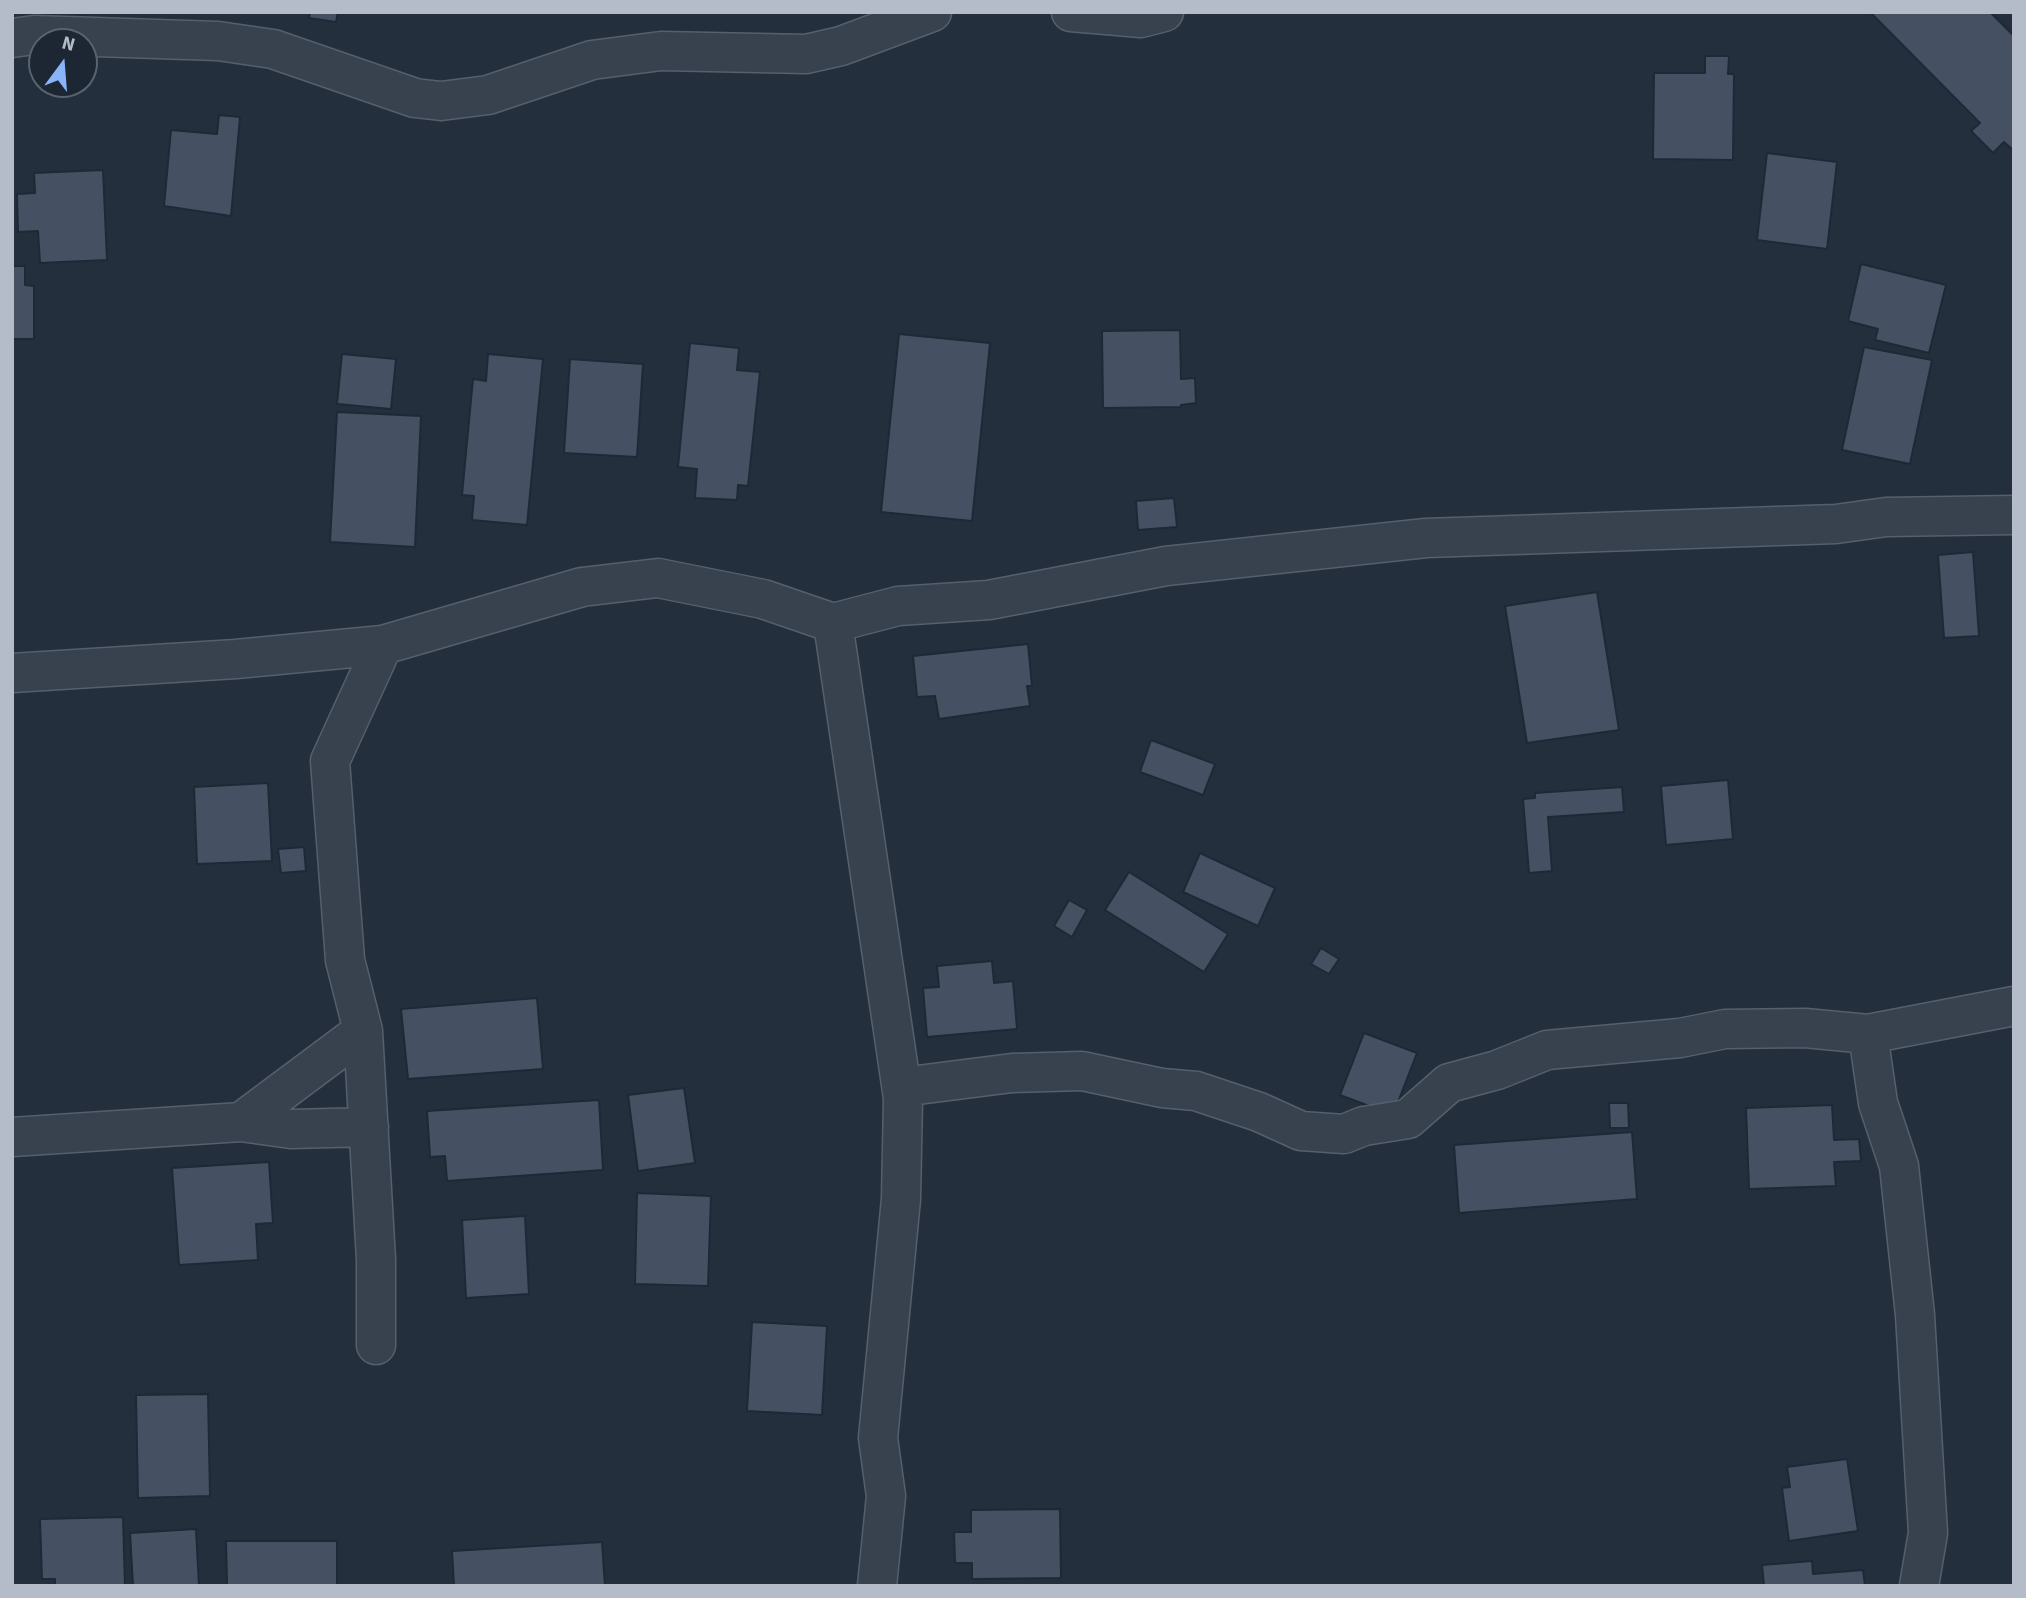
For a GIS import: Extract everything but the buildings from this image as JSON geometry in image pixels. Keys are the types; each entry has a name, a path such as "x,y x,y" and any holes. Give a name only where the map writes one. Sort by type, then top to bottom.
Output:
{"street":[{"path":"12,38 34,36 218,41 274,49 415,98 441,101 488,95 592,60 661,51 806,54 841,46 932,12"},
{"path":"1071,12 1141,18 1164,12"},
{"path":"12,673 236,659 383,645 582,587 658,578 763,598 833,623 898,606 989,600 1166,566 1426,538 1836,524 1886,517 2014,515"},
{"path":"833,623 902,1087 901,1199 878,1438 886,1496 877,1586"},
{"path":"376,1345 376,1260 363,1031 345,960 330,761 383,645"},
{"path":"902,1087 1012,1073 1082,1071 1162,1088 1196,1091 1259,1112 1301,1131 1344,1134 1364,1126 1408,1119 1449,1083 1497,1070 1547,1050 1680,1038 1725,1029 1805,1028 1868,1034 2014,1006"},
{"path":"241,1122 363,1031"},
{"path":"1868,1034 1878,1103 1899,1166 1914,1315 1928,1533 1919,1586"},
{"path":"12,1137 241,1122 291,1129 369,1127"}]}
